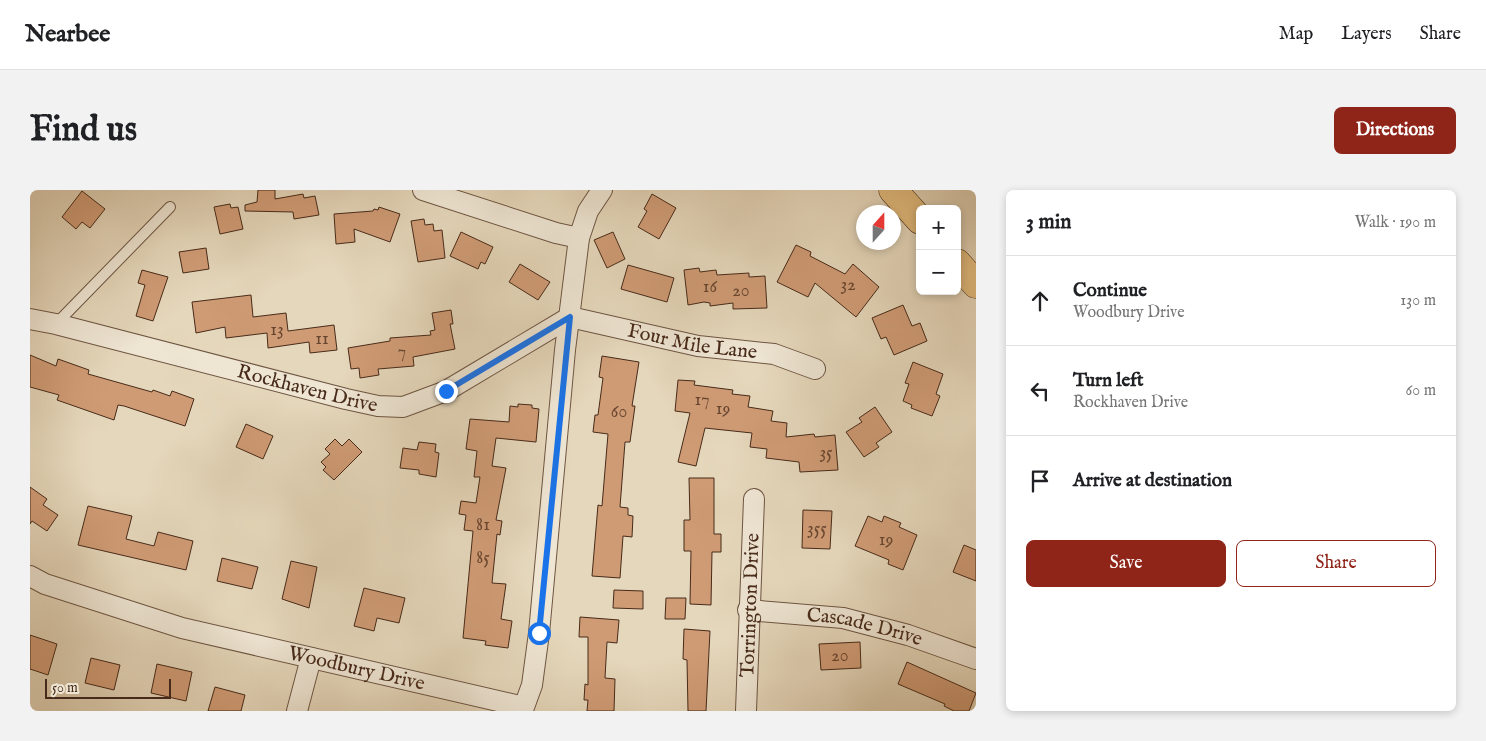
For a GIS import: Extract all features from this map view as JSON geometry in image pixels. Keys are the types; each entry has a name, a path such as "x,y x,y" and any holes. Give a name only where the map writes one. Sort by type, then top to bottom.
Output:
{"main road":[{"path":"893,190 916,216"},
{"path":"961,268 976,284"}],"street":[{"path":"423,190 556,233 579,238"},
{"name":"Woodbury Drive","path":"30,576 45,584 182,628 524,707 532,685 539,633 579,238 588,211 602,190"},
{"name":"Rockhaven Drive","path":"30,319 56,324 346,399 378,406 403,407 446,391 570,317"},
{"name":"Four Mile Lane","path":"570,317 698,346 774,354 815,369"},
{"name":"Torrington Drive","path":"746,711 748,610 754,499"},
{"name":"Cascade Drive","path":"748,610 843,618 908,635 976,659"},
{"path":"297,711 311,658"}],"lane":[{"path":"56,324 170,207"}],"building":[{"path":"258,190 275,190 275,199 303,194 304,198 315,196 319,215 294,219 293,212 245,211 245,205 257,202"},
{"path":"82,191 105,209 90,228 82,222 76,229 62,217"},
{"path":"652,194 676,208 659,239 638,227 647,211 644,209"},
{"path":"230,204 231,208 238,207 243,229 220,234 214,207"},
{"path":"379,207 400,214 390,242 354,229 355,242 336,244 334,214 373,211 374,209 378,210"},
{"path":"424,219 425,225 433,224 434,231 442,230 445,258 418,262 411,221"},
{"path":"461,232 493,247 485,264 481,262 478,269 450,256"},
{"path":"613,232 625,259 607,268 594,240"},
{"path":"796,245 811,252 810,256 845,274 853,264 879,287 856,317 815,283 808,297 777,282"},
{"path":"206,248 209,269 183,273 179,252"},
{"path":"520,264 550,282 538,300 509,282"},
{"path":"628,265 674,278 667,302 621,289"},
{"path":"699,268 700,272 716,270 717,275 749,273 749,277 765,276 767,308 733,309 733,303 710,306 710,303 704,302 688,305 684,270"},
{"path":"142,270 168,277 153,321 136,316 145,285 138,283"},
{"path":"251,295 253,317 286,313 288,331 334,325 337,350 310,353 309,342 268,348 267,333 226,338 225,327 196,333 192,302"},
{"path":"903,305 912,326 920,323 927,341 894,355 886,337 881,339 872,318"},
{"path":"451,310 453,324 450,324 455,349 413,357 414,366 378,369 379,375 360,378 359,368 351,369 348,348 390,341 390,338 431,335 430,331 435,330 432,313"},
{"path":"30,355 56,366 58,359 89,370 88,374 152,392 153,390 170,396 172,391 194,399 185,426 118,405 114,420 57,400 59,395 30,387"},
{"path":"602,356 639,362 632,406 635,406 630,442 625,442 620,507 628,508 628,515 633,516 632,537 623,536 620,578 592,576 598,505 602,506 608,434 593,432 595,415 598,415 603,378 599,377"},
{"path":"913,362 943,374 936,394 940,396 932,416 911,408 912,405 903,401 909,384 905,383"},
{"path":"678,380 695,381 694,385 733,390 732,394 750,396 748,407 773,411 771,421 787,423 786,437 814,434 815,437 835,435 838,470 800,472 799,462 766,458 767,449 750,447 752,433 705,428 696,466 678,462 690,413 675,411"},
{"path":"518,404 532,405 532,408 539,409 536,442 496,438 492,466 506,468 496,520 502,521 500,535 497,534 492,583 506,584 501,619 512,621 508,648 485,645 486,641 463,638 473,531 464,530 466,515 459,514 461,501 476,503 480,477 474,477 477,451 466,449 470,419 509,422 510,406 518,407"},
{"path":"875,407 892,432 876,443 879,447 864,457 846,432 862,422 859,418"},
{"path":"246,424 273,436 263,459 236,447"},
{"path":"335,439 342,446 349,439 362,452 334,480 323,470 326,467 321,462 330,454 325,449"},
{"path":"419,442 436,444 435,452 439,453 436,477 419,474 419,470 400,468 403,448 417,450"},
{"path":"689,478 714,478 714,534 721,534 721,552 712,552 711,605 690,604 691,551 684,551 684,520 690,520"},
{"path":"30,487 47,499 43,505 58,515 47,531 32,521 30,524"},
{"path":"88,506 132,516 126,539 154,546 158,532 193,541 186,570 78,545"},
{"path":"803,510 832,511 830,549 802,548"},
{"path":"868,516 882,522 884,516 901,523 899,527 917,535 903,570 888,564 889,560 855,546"},
{"path":"964,545 976,550 976,581 953,572"},
{"path":"222,558 258,567 252,589 217,581"},
{"path":"291,561 317,567 309,608 282,599"},
{"path":"364,588 405,598 399,623 377,618 374,631 354,626"},
{"path":"614,590 643,591 643,609 613,608"},
{"path":"666,598 686,598 685,619 665,619"},
{"path":"580,617 619,620 617,643 607,642 605,678 615,679 614,711 587,711 588,700 584,700 585,684 588,685 588,637 579,637"},
{"path":"684,629 710,631 706,711 688,711 687,660 683,659"},
{"path":"30,635 57,644 48,675 30,669"},
{"path":"860,642 861,668 821,670 819,644"},
{"path":"91,658 120,665 114,690 85,683"},
{"path":"907,662 976,693 969,711 954,711 944,706 945,704 898,684"},
{"path":"157,664 192,672 186,701 151,693"},
{"path":"215,687 245,695 241,711 208,711"}],"route":[{"path":"446,391 570,317 565,350 539,633"}]}
